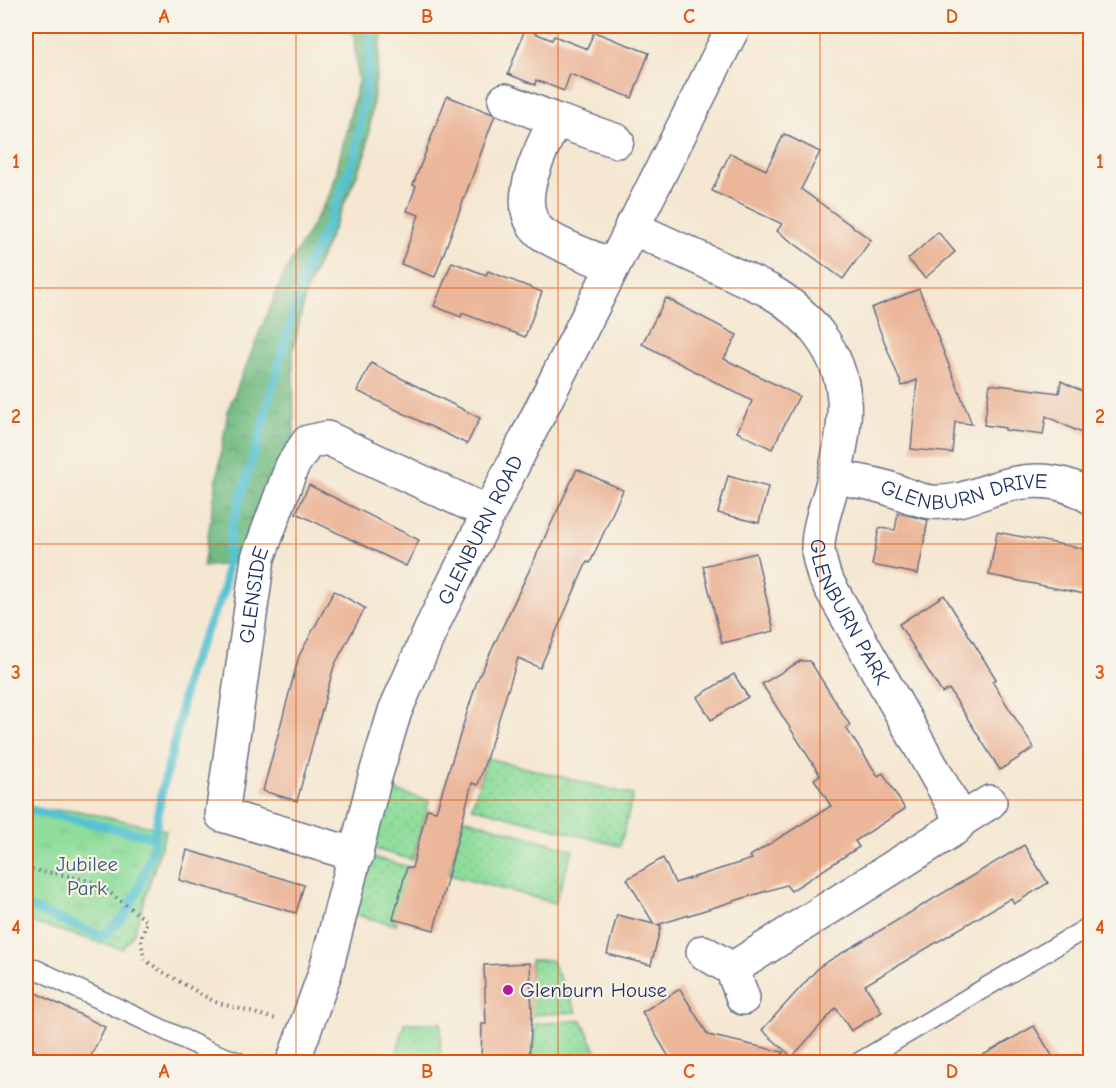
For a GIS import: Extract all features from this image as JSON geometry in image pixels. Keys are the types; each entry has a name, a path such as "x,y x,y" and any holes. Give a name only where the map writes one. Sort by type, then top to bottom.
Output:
{"street":[{"name":"GLENBURN ROAD","path":"293,1062 325,973 357,855 375,777 395,711 436,618 734,26"},
{"path":"505,100 617,141"},
{"path":"555,120 528,191 527,213 534,226 545,235 612,266"},
{"name":"GLENBURN PARK","path":"631,227 786,300 819,333 830,350 841,379 844,417 834,477 820,527 818,550 824,576 958,811 960,821"},
{"name":"GLENSIDE","path":"357,855 222,815 258,558 292,466 308,442 327,438 489,513"},
{"name":"GLENBURN DRIVE","path":"834,477 884,487 930,502 963,500 1003,486 1041,480 1060,482 1090,497"},
{"path":"703,952 738,984 954,828 960,821 990,802"}],"lane":[{"path":"859,1062 1090,926"},
{"path":"29,966 209,1051 239,1062"}],"path":[{"path":"26,869 97,883 147,921 141,940 144,959 215,1002 306,1027"}],"green space":[{"path":"353,26 383,26 366,154 306,291 293,352 294,450 245,562 203,567 228,410 282,278 332,190 358,82"},
{"path":"487,758 633,795 620,846 472,807"},
{"path":"384,787 429,801 413,860 367,847"},
{"name":"Jubilee Park","path":"26,810 74,810 166,830 134,933 122,949 26,921"},
{"path":"463,818 573,850 555,903 449,875"},
{"path":"367,856 410,867 396,925 352,914"},
{"path":"531,960 551,960 577,1012 532,1015 529,1012"},
{"path":"582,1020 601,1062 530,1062 536,1024"},
{"path":"404,1023 441,1023 440,1062 395,1062"}],"building":[{"path":"525,29 552,40 554,36 587,49 594,32 649,53 632,98 570,74 564,91 536,80 535,85 508,74"},
{"path":"447,96 495,115 435,277 401,264 419,215 407,211 416,186 413,185"},
{"path":"784,134 820,152 801,189 871,240 843,279 777,231 782,224 712,191 730,153 766,170"},
{"path":"938,232 955,252 925,278 908,259"},
{"path":"452,262 486,275 488,271 542,292 525,337 462,313 461,317 434,306"},
{"path":"919,289 972,424 955,422 952,453 911,449 917,380 902,386 871,308"},
{"path":"666,298 737,335 724,359 799,396 772,449 737,432 752,401 642,344"},
{"path":"371,363 480,418 467,444 357,391"},
{"path":"1061,381 1090,395 1090,437 1046,416 1043,435 984,425 990,384 1059,393"},
{"path":"577,469 623,490 590,563 587,562 540,668 518,658 478,785 472,783 434,930 393,919 407,867 412,868 427,809 436,811 477,681"},
{"path":"728,476 768,487 759,523 718,513"},
{"path":"309,485 419,540 406,566 296,513"},
{"path":"898,513 928,520 918,574 872,565 879,528 895,530"},
{"path":"997,532 1090,550 1090,595 989,575"},
{"path":"756,553 774,631 722,643 703,566"},
{"path":"334,591 365,608 334,666 297,801 263,791 299,656"},
{"path":"944,595 996,679 992,681 1034,748 1000,770 949,689 942,693 899,624"},
{"path":"800,661 810,661 850,725 846,728 878,776 883,773 905,809 855,841 859,847 791,891 786,885 657,925 661,926 651,965 607,954 617,915 654,924 627,879 663,858 675,883 752,859 750,856 831,806 814,779 820,775 762,684"},
{"path":"734,674 748,697 711,720 697,697"},
{"path":"1024,845 1048,883 1014,904 1011,898 865,985 882,1012 851,1031 836,1008 792,1057 762,1030 820,966"},
{"path":"187,850 304,885 296,913 179,880"},
{"path":"530,963 532,1015 529,1062 481,1062 482,1024 486,1024 484,965"},
{"path":"26,988 105,1027 88,1062 29,1062 35,1050 26,1046"},
{"path":"680,989 708,1035 783,1052 782,1062 672,1062 642,1012"},
{"path":"1034,1026 1056,1062 971,1062"}],"waterway":[{"path":"26,906 102,936 123,918 137,893 152,851 161,795 175,740 188,672 224,591 231,528 256,448 304,273 329,222 356,153 371,47 369,26"},
{"path":"26,809 154,837"}],"place":[{"name":"Glenburn House","path":"508,990"}]}
